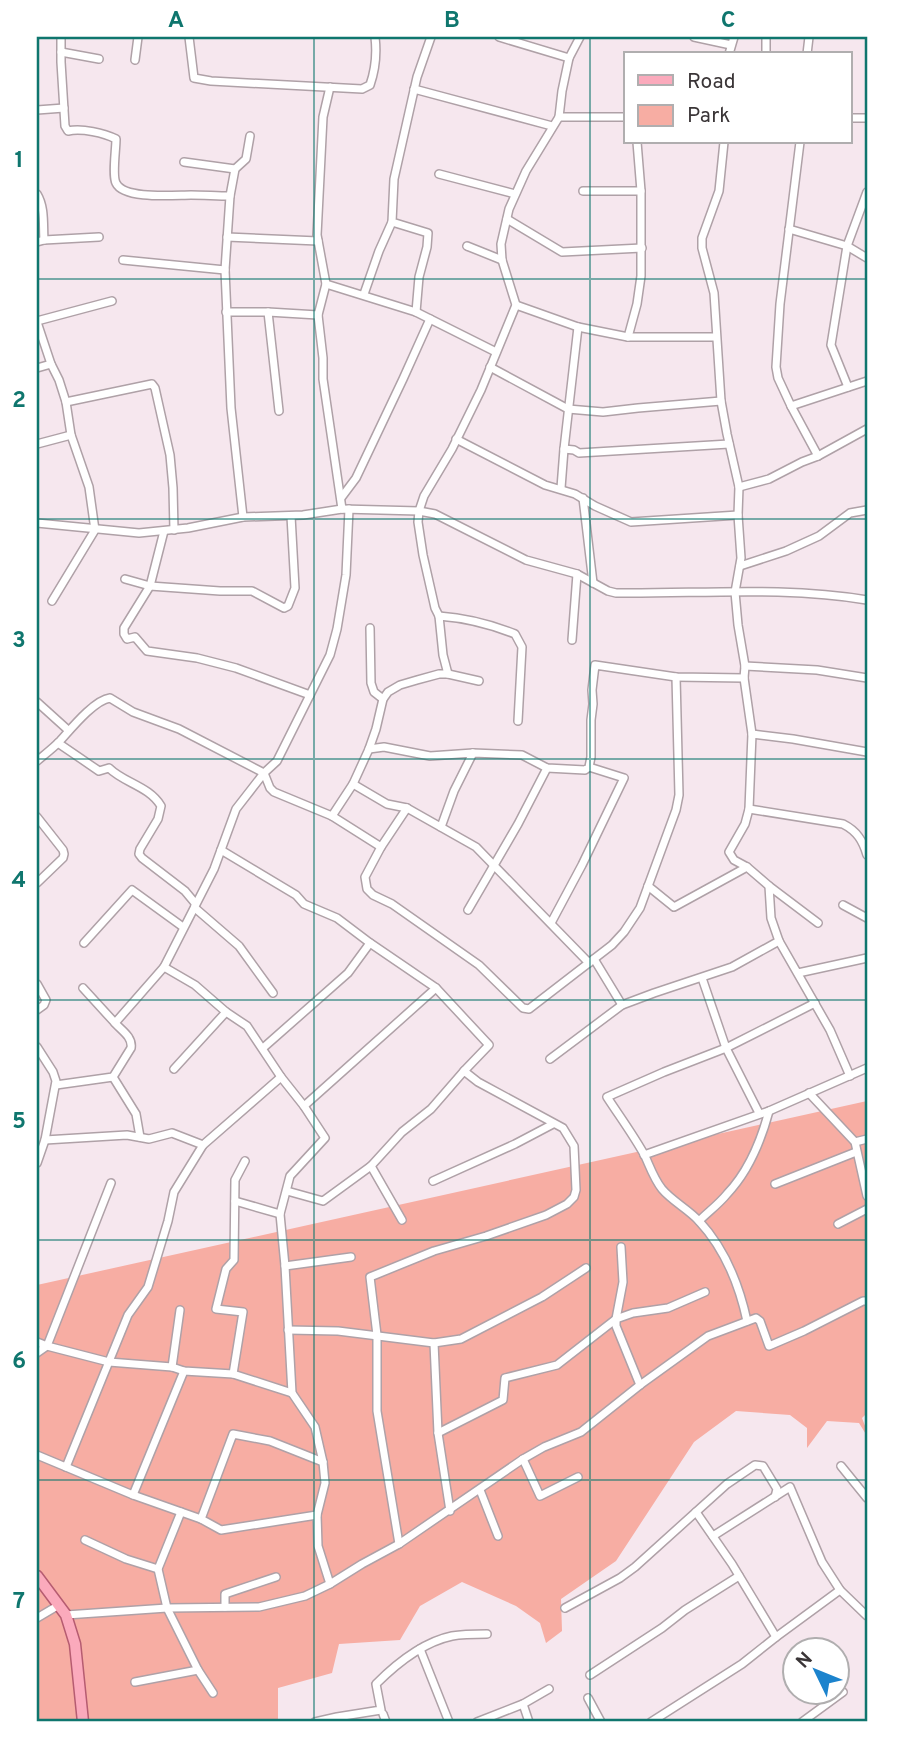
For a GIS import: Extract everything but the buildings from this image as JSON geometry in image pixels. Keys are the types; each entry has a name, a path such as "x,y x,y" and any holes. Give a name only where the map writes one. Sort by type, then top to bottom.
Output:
{"main road":[{"path":"37,1576 66,1615 75,1644 83,1722"}],"street":[{"path":"61,37 64,121 68,131 75,129 116,139 114,181 119,188 154,196 230,196"},
{"path":"135,60 138,37"},
{"path":"189,37 194,78 362,89 370,85 377,59 375,37"},
{"path":"364,294 392,222 394,179 416,77 431,37"},
{"path":"499,37 569,58"},
{"path":"448,674 439,616 425,567 418,522 419,511 424,496 452,449 481,390 516,305 502,260 501,244 509,209 526,170 559,117 569,58 580,37"},
{"path":"694,37 731,45"},
{"path":"729,52 734,37"},
{"path":"61,52 99,59"},
{"path":"115,1023 164,967 214,869 236,810 276,761 330,655 337,629 346,575 346,509 341,499 323,379 318,315 326,284 317,235 324,117 330,87"},
{"path":"414,89 552,126"},
{"path":"37,110 64,108"},
{"path":"559,117 624,117"},
{"path":"243,517 231,408 225,270 234,170 246,159 250,136"},
{"path":"628,337 640,289 642,248 638,144"},
{"path":"724,144 719,191 702,238 704,259 714,293 721,401 739,487 741,558 735,592 752,734 749,809 745,824 729,852 734,860 747,867 818,923"},
{"path":"800,144 776,358 778,379 818,456"},
{"path":"184,162 234,170"},
{"path":"439,174 515,194"},
{"path":"583,191 641,191"},
{"path":"848,387 831,345 846,246 867,192"},
{"path":"37,194 43,208 40,241 99,237"},
{"path":"507,219 562,252 642,248"},
{"path":"392,222 428,233 419,277 416,312"},
{"path":"789,229 846,246 867,258"},
{"path":"227,237 318,241"},
{"path":"467,246 502,260"},
{"path":"122,260 225,270"},
{"path":"326,284 416,312 496,352"},
{"path":"52,601 95,530 89,487 71,435 66,402 37,321 112,301"},
{"path":"516,305 578,327 628,337 716,337"},
{"path":"226,312 318,315"},
{"path":"268,312 279,411"},
{"path":"341,499 356,478 430,319"},
{"path":"561,488 578,327"},
{"path":"37,368 51,364"},
{"path":"490,367 568,410 603,412 721,401"},
{"path":"791,406 867,381"},
{"path":"66,402 152,384 155,387 170,455 174,530"},
{"path":"739,487 769,479 867,429"},
{"path":"37,444 71,435"},
{"path":"456,439 545,485 561,488 631,522 738,515"},
{"path":"564,449 577,450 579,453 729,443"},
{"path":"583,498 593,583"},
{"path":"37,523 139,533 174,530 243,517 290,516 346,509 419,511 435,514 526,560 577,573 616,593 810,593 867,600"},
{"path":"740,566 786,551 819,536 850,513 867,510"},
{"path":"125,579 150,586 259,593 284,608 288,606 295,588 290,516"},
{"path":"164,531 150,586 124,628 127,639 135,638 147,651 197,658 236,668 310,695"},
{"path":"572,640 577,573"},
{"path":"439,616 465,618 515,634 522,647 518,721"},
{"path":"370,628 371,683 374,692 383,699"},
{"path":"589,767 595,665 676,677 744,678"},
{"path":"745,666 817,670 867,677"},
{"path":"332,816 353,784 369,749 383,699 388,692 400,685 439,674 479,681"},
{"path":"407,808 365,877 367,888 373,895 392,904 479,965 523,1008 528,1009 612,945 634,919 676,810 679,795 676,677"},
{"path":"37,761 58,743 68,730 103,700 110,698 132,712 178,729 264,773 274,792 332,816 381,847"},
{"path":"37,702 68,730"},
{"path":"752,734 793,738 867,752"},
{"path":"58,743 91,767 99,771 108,768 156,797 161,806 158,819 139,854 185,891 195,903 195,908 239,946 273,993"},
{"path":"369,749 384,747 430,756 472,753 522,755 547,768 584,770 589,767 624,778 551,923"},
{"path":"441,827 472,753"},
{"path":"468,910 519,824 547,768"},
{"path":"353,784 387,804 407,808 476,847 592,961 622,1005"},
{"path":"749,809 843,824 859,836 867,855"},
{"path":"37,817 64,854 37,883"},
{"path":"221,849 296,895 304,904 337,918 436,988 489,1045 431,1109 402,1132 371,1166 323,1201 287,1191"},
{"path":"648,886 674,907 747,867"},
{"path":"769,886 771,918 779,941 830,1030 850,1076"},
{"path":"84,943 132,890 183,928"},
{"path":"843,905 867,918"},
{"path":"550,1059 622,1005 732,967 779,941"},
{"path":"263,1048 348,973 370,943"},
{"path":"798,973 867,958"},
{"path":"164,967 195,985 226,1013 247,1026 325,1138 290,1176 280,1214 292,1393 315,1427 323,1462 325,1483 317,1515 318,1546 330,1584"},
{"path":"702,978 726,1048 759,1113"},
{"path":"37,985 46,1000 37,1010"},
{"path":"83,988 132,1043 113,1077"},
{"path":"304,1106 436,988"},
{"path":"747,1321 741,1294 723,1253 699,1221 664,1192 607,1097 726,1048 815,1003"},
{"path":"174,1069 226,1013"},
{"path":"37,1047 53,1072 56,1085 45,1140 37,1163"},
{"path":"644,1155 769,1111 867,1069"},
{"path":"399,1544 377,1410 377,1335 370,1277 433,1251 546,1215 567,1204 574,1197 576,1190 574,1146 563,1129 478,1082 464,1071"},
{"path":"56,1085 113,1077"},
{"path":"113,1077 136,1114 140,1137"},
{"path":"66,1467 128,1315 148,1287 174,1192 203,1144 281,1077"},
{"path":"809,1093 855,1142 867,1196"},
{"path":"699,1221 728,1194 749,1165 763,1135 769,1111"},
{"path":"433,1181 553,1124"},
{"path":"45,1140 127,1135 149,1139 172,1133 203,1144"},
{"path":"855,1142 867,1139"},
{"path":"775,1184 856,1152"},
{"path":"233,1374 243,1312 216,1309 226,1269 234,1260 235,1180 245,1161"},
{"path":"371,1166 402,1220"},
{"path":"37,1353 47,1346 111,1183"},
{"path":"235,1201 280,1214"},
{"path":"838,1224 867,1209"},
{"path":"621,1247 623,1282 616,1319 619,1334 640,1385"},
{"path":"285,1266 351,1257"},
{"path":"288,1330 338,1331 434,1343 461,1339 542,1297 586,1268"},
{"path":"438,1433 503,1400 505,1378 557,1364 616,1319 632,1313 668,1308 705,1292"},
{"path":"66,1615 167,1608 259,1607 305,1597 399,1544 544,1447 581,1432 708,1336 755,1318 760,1321 769,1346 867,1301"},
{"path":"172,1367 180,1310"},
{"path":"37,1342 109,1362 233,1374 292,1393"},
{"path":"434,1343 438,1433 450,1511"},
{"path":"133,1495 184,1371"},
{"path":"201,1519 233,1433 270,1441 323,1462"},
{"path":"37,1455 133,1495 201,1519 221,1530 317,1515"},
{"path":"523,1460 540,1496 578,1477"},
{"path":"565,1608 635,1567 727,1484 755,1465 763,1466 777,1489 775,1496"},
{"path":"841,1466 867,1499"},
{"path":"713,1536 790,1487 822,1562 840,1590 867,1616"},
{"path":"480,1490 498,1536"},
{"path":"181,1512 158,1569 167,1608 212,1693"},
{"path":"696,1512 776,1637"},
{"path":"85,1540 126,1559 158,1569"},
{"path":"590,1675 739,1576"},
{"path":"225,1607 225,1594 276,1577"},
{"path":"651,1722 742,1664 840,1590"},
{"path":"37,1618 59,1605"},
{"path":"315,1722 381,1710 376,1684 420,1648 452,1636 487,1633"},
{"path":"420,1648 449,1722"},
{"path":"135,1682 198,1670"},
{"path":"477,1722 523,1704 549,1689"},
{"path":"588,1698 601,1722"},
{"path":"523,1704 529,1722"},
{"path":"802,1722 824,1706"}],"green space":[{"path":"867,1101 867,1413 862,1418 867,1436 859,1423 827,1421 807,1448 807,1428 790,1415 736,1411 694,1442 616,1561 561,1599 562,1631 546,1643 540,1623 516,1606 462,1582 420,1606 400,1640 339,1644 332,1673 278,1688 278,1722 37,1722 37,1285"}]}
